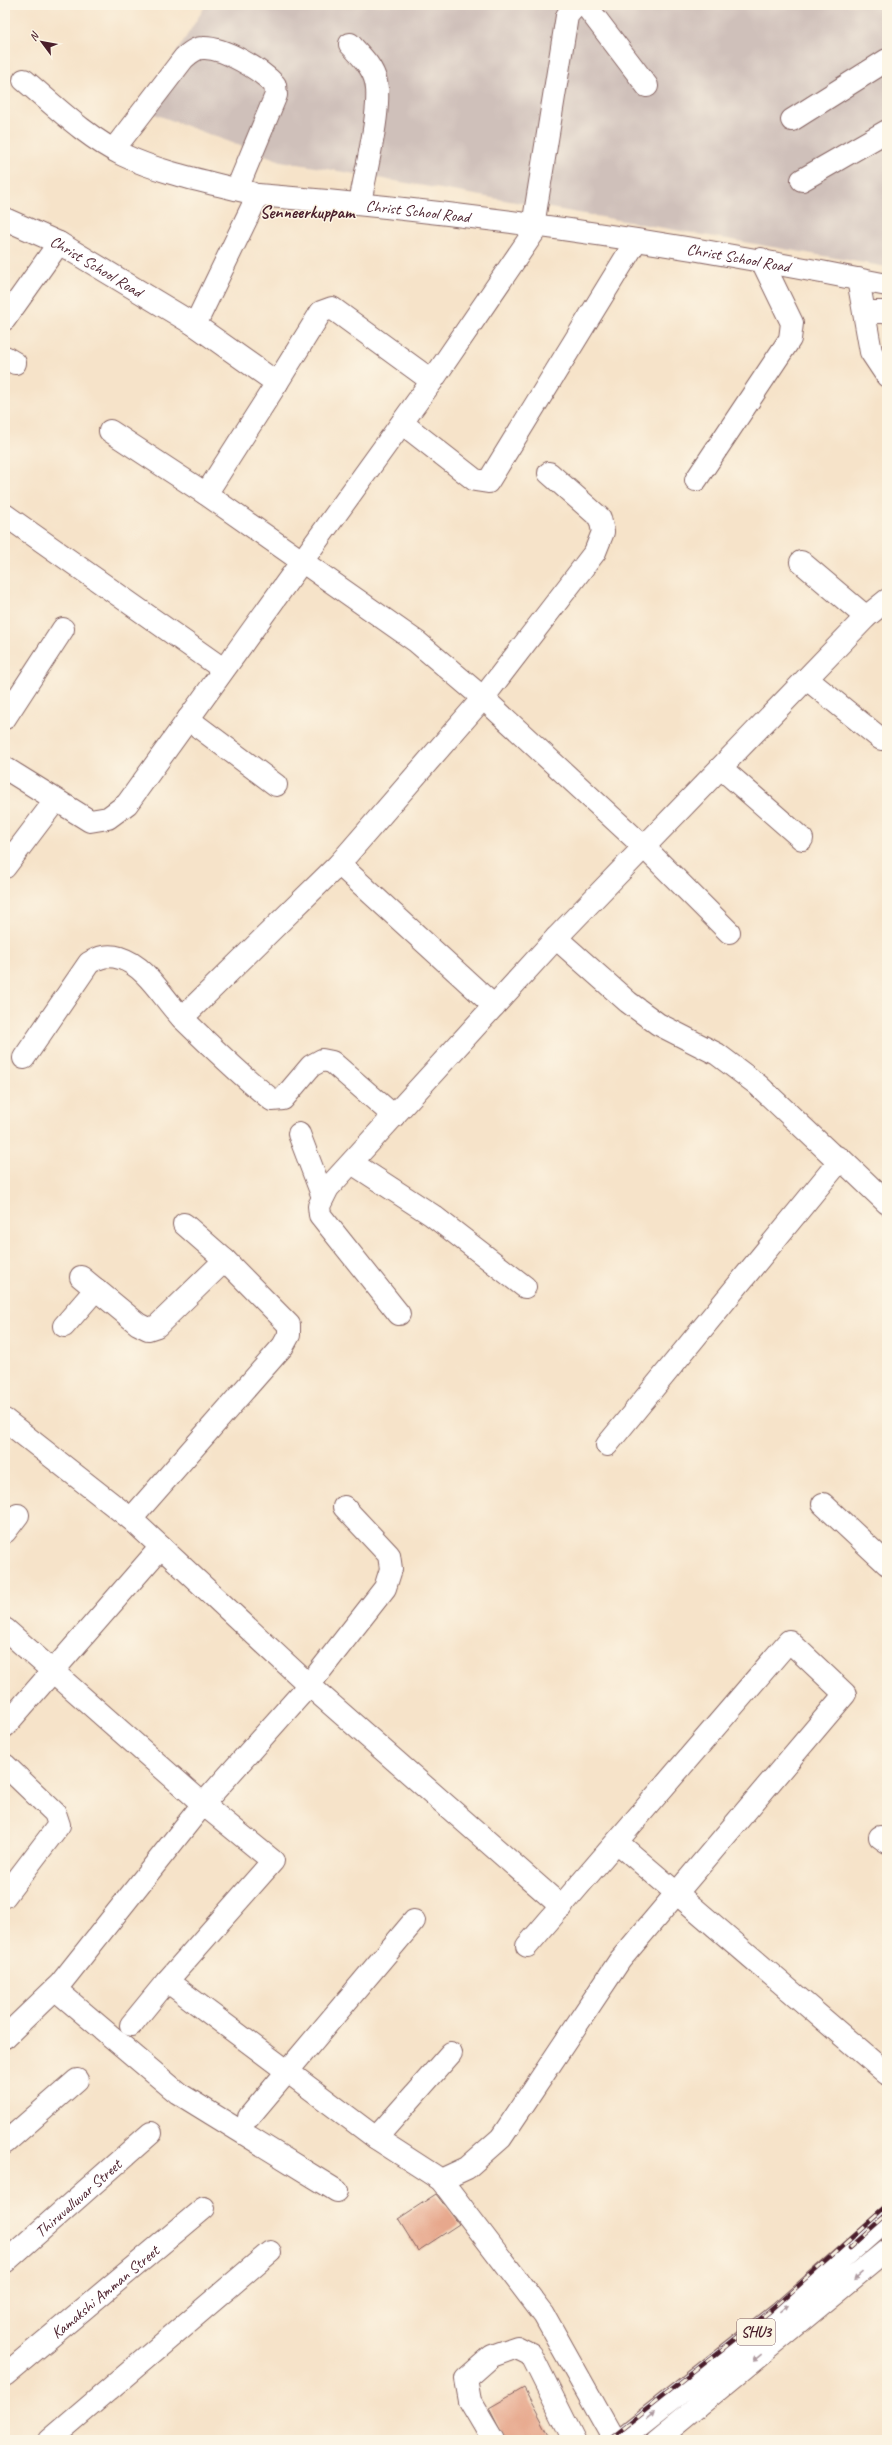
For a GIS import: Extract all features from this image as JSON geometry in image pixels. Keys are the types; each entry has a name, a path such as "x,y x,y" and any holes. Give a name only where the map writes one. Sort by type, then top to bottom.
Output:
{"street":[{"path":"5,768 55,801 90,821 108,818 127,804 432,381 536,226 567,16 576,5"},
{"path":"584,5 590,10 647,86"},
{"path":"350,44 365,60 376,81 377,106 360,203"},
{"path":"114,149 184,58 192,51 203,48 219,50 264,74 275,85 276,95 237,189"},
{"path":"792,120 887,60"},
{"name":"Christ School Road","path":"24,80 86,132 123,155 162,169 258,195 360,203 536,226 761,259 887,285"},
{"path":"802,180 887,131"},
{"path":"195,325 258,195"},
{"name":"Christ School Road","path":"5,219 60,243 195,325 277,383"},
{"path":"402,423 475,480 488,482 636,241"},
{"path":"5,320 60,243"},
{"path":"696,480 790,339 792,323 761,259"},
{"path":"858,279 871,352 887,376"},
{"path":"206,494 321,312 332,308 432,381"},
{"path":"864,312 887,312"},
{"path":"110,431 206,494 417,642 483,698 644,848 729,932"},
{"path":"182,1018 339,864 483,698 595,552 604,532 600,518 549,473"},
{"path":"5,515 223,669"},
{"path":"801,562 866,617"},
{"path":"399,1314 320,1215 318,1206 328,1188 556,938 866,617 887,600"},
{"path":"5,718 63,629"},
{"path":"807,679 881,740"},
{"path":"188,718 276,785"},
{"path":"721,768 802,839"},
{"path":"5,867 55,801"},
{"path":"339,864 494,1006"},
{"path":"556,938 628,1002 658,1024 717,1054 758,1085 831,1154 841,1159 887,1203"},
{"path":"24,1058 88,963 102,956 120,958 139,968 182,1018 252,1084 272,1100 283,1099 311,1066 322,1060 332,1062 394,1116"},
{"path":"299,1134 323,1197"},
{"path":"607,1445 841,1159"},
{"path":"352,1163 432,1216 525,1287"},
{"path":"131,1519 283,1346 289,1335 289,1325 226,1260 184,1224"},
{"path":"64,1326 88,1283 138,1324 148,1329 157,1326 226,1260"},
{"path":"5,1420 131,1519 309,1685 562,1907"},
{"path":"823,1504 887,1564"},
{"path":"5,2037 55,1989 203,1804 309,1685 385,1588 391,1569 389,1555 344,1507"},
{"path":"5,1726 161,1546"},
{"path":"5,1629 203,1804 273,1861 131,2025"},
{"path":"441,2180 467,2168 501,2138 620,1960 675,1893 845,1694 789,1641 527,1946"},
{"path":"5,1765 55,1813 59,1825 5,1896"},
{"path":"617,1842 887,2074"},
{"path":"249,2117 414,1921"},
{"path":"167,1982 288,2070 376,2138 441,2180 544,2315 614,2440"},
{"path":"55,1989 178,2093 338,2191"},
{"path":"376,2138 451,2053"},
{"path":"5,2143 77,2080"},
{"name":"Thiruvalluvar Street","path":"5,2262 151,2133"},
{"name":"Kamakshi Amman Street","path":"5,2374 204,2208"},
{"name":"SHU3","path":"620,2440 778,2314 887,2219"},
{"name":"SHU3","path":"657,2440 887,2250"},
{"path":"50,2440 270,2252"},
{"path":"494,2440 470,2401 466,2379 492,2356 517,2346 531,2354 574,2440"}],"shaded area":[{"path":"206,5 887,5 887,267 281,161 141,109"}],"building":[{"path":"436,2194 459,2224 418,2251 398,2219"},
{"path":"524,2388 552,2440 505,2440 489,2408"}],"railway":[{"path":"608,2440 769,2312 887,2206"},
{"path":"850,2248 887,2215"}],"district":[{"name":"Senneerkuppam","path":"307,212"}]}
